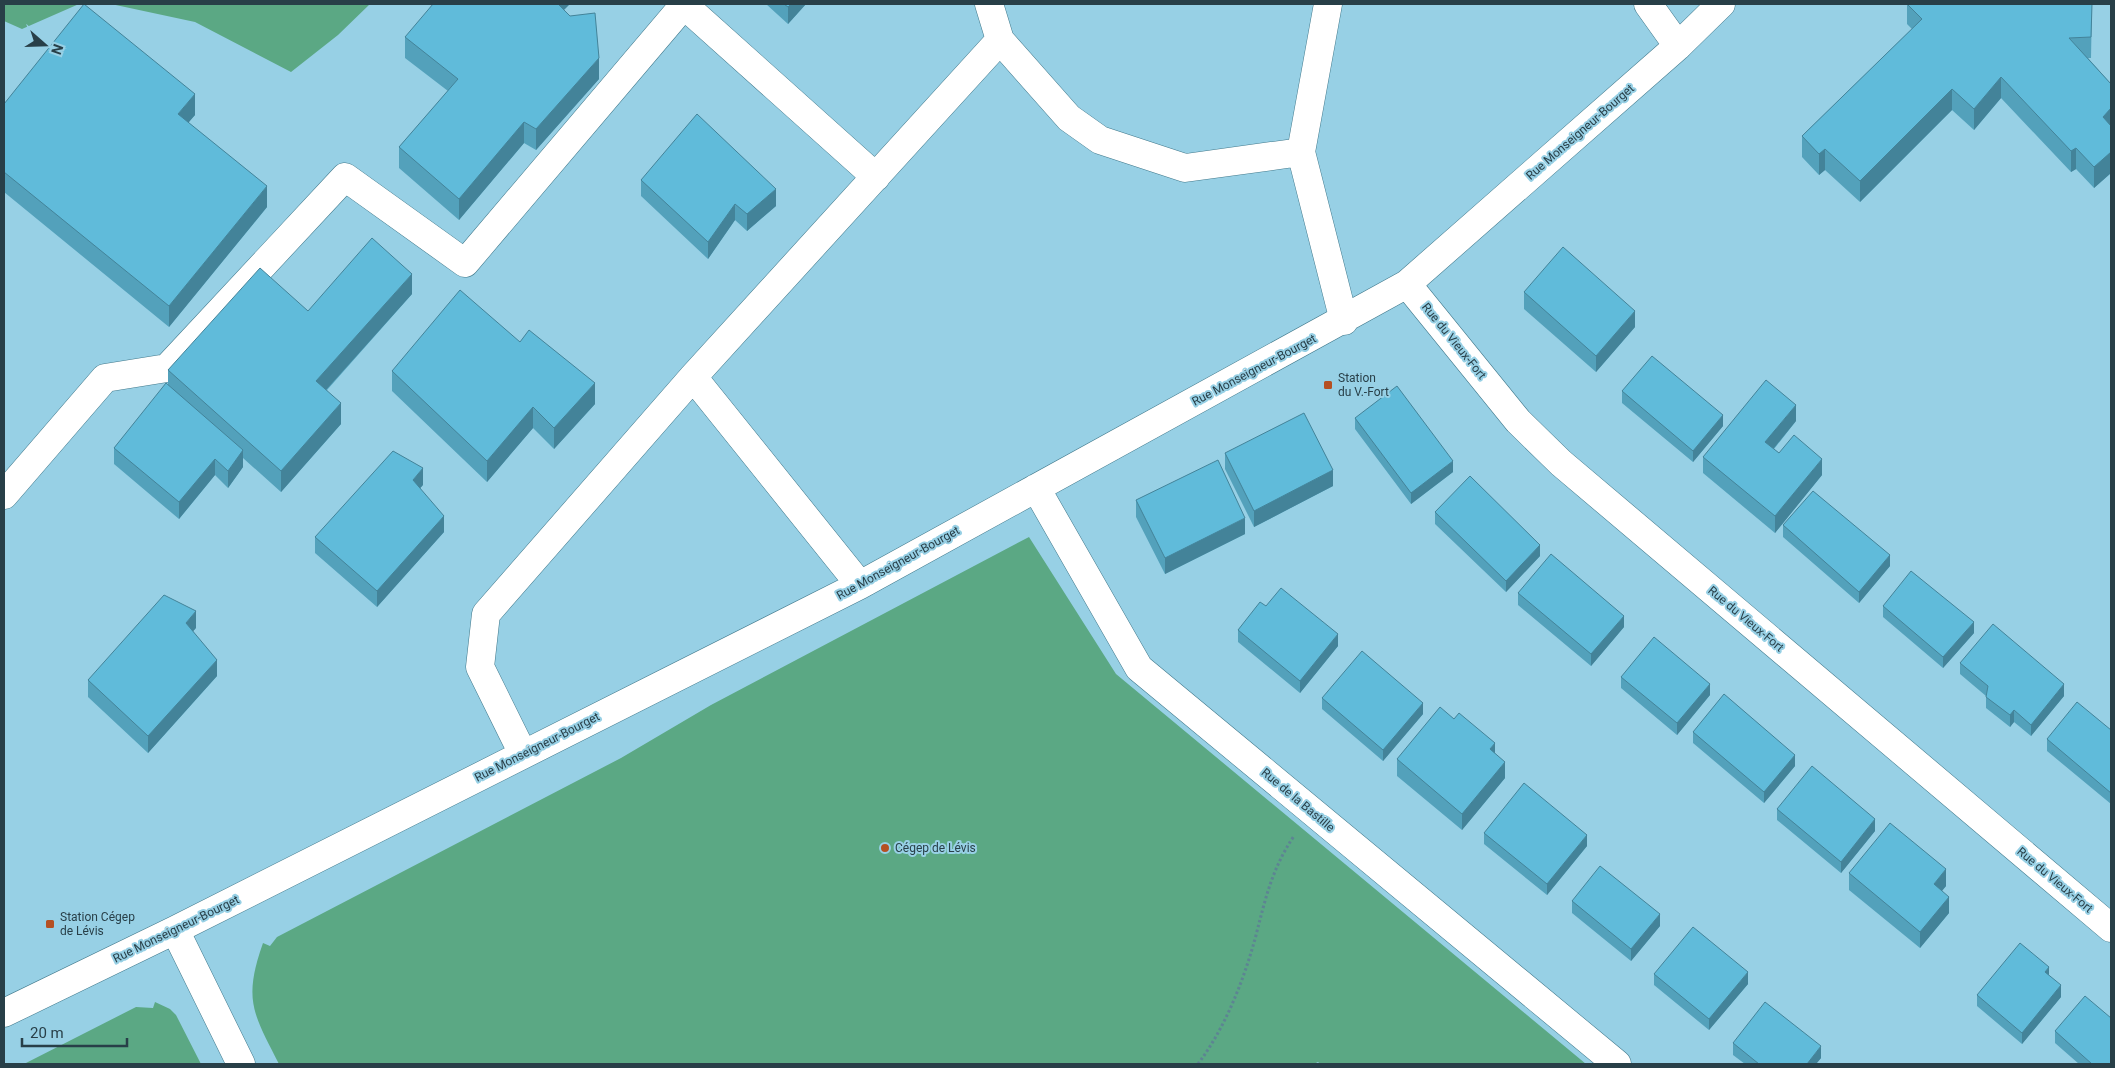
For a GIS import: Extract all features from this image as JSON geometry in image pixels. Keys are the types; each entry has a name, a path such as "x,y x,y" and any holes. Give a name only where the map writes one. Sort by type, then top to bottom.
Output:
{"street":[{"path":"989,4 1000,40 1069,118 1100,140 1185,168 1301,152"},
{"path":"1328,4 1301,152 1344,321"},
{"path":"1648,4 1678,46"},
{"name":"Rue Monseigneur-Bourget","path":"4,1013 175,930 860,585 1344,321 1407,284 1678,46 1721,4"},
{"path":"4,495 105,378 167,368 346,177 465,262 684,5 876,177"},
{"path":"523,754 480,667 486,614 693,377 1000,40"},
{"name":"Rue du Vieux-Fort","path":"1407,284 1518,421 1561,462 2111,928"},
{"path":"693,377 860,585"},
{"name":"Rue de la Bastille","path":"1036,488 1139,668 1617,1064"},
{"path":"175,930 240,1064"}],"path":[{"path":"1198,1064 1225,1021 1254,940 1264,897 1279,858 1311,811"}],"green space":[{"path":"4,4 79,4 22,29 4,21"},
{"path":"111,4 370,4 338,35 291,72 195,22"},
{"name":"Cégep de Lévis","path":"1029,537 1116,674 1586,1064 1320,1064 1318,1062 1314,1064 279,1064 257,1018 252,993 253,979 263,943 270,946 277,937 621,758 711,705"},
{"path":"155,1002 170,1009 176,1015 201,1064 24,1064 136,1007 153,1008"}],"building":[{"path":"84,4 195,94 178,114 267,186 169,306 4,172 4,104"},
{"path":"433,4 558,4 570,16 595,13 599,58 536,129 524,122 459,199 399,147 458,79 405,37"},
{"path":"1907,4 2092,4 2091,37 2069,38 2111,84 2111,108 2103,117 2111,126 2111,152 2094,167 2076,148 2071,151 2001,77 1974,109 1952,89 1860,181 1825,149 1819,154 1802,136 1922,19"},
{"path":"697,114 776,189 747,214 735,204 708,242 641,180"},
{"path":"372,238 412,274 316,381 341,403 281,471 168,370 260,268 308,311"},
{"path":"1563,247 1635,311 1596,356 1524,292"},
{"path":"460,290 520,342 529,330 595,383 554,428 533,407 487,461 392,371"},
{"path":"1652,356 1723,415 1693,451 1622,391"},
{"path":"1766,380 1796,405 1765,442 1779,453 1794,435 1822,459 1775,516 1703,457"},
{"path":"166,383 243,450 228,471 215,459 179,502 114,448"},
{"path":"1397,386 1453,461 1411,493 1355,418"},
{"path":"1304,413 1333,470 1254,511 1225,453"},
{"path":"393,451 423,468 413,480 444,516 377,591 315,537"},
{"path":"1218,460 1245,518 1165,558 1136,500"},
{"path":"1470,476 1540,545 1506,581 1435,512"},
{"path":"1813,491 1890,555 1859,592 1783,525"},
{"path":"1551,554 1624,616 1591,654 1518,593"},
{"path":"1911,571 1974,622 1943,657 1883,606"},
{"path":"1281,588 1338,634 1300,681 1238,630 1260,602 1266,606"},
{"path":"164,595 196,611 186,623 217,660 148,736 88,680"},
{"path":"1993,624 2064,684 2031,725 2014,710 2010,715 1986,697 1988,686 1960,663"},
{"path":"1654,637 1710,684 1677,723 1621,677"},
{"path":"1362,651 1423,703 1383,750 1322,698"},
{"path":"1724,694 1795,755 1764,792 1693,732"},
{"path":"2077,702 2111,730 2111,793 2047,739"},
{"path":"1440,707 1454,719 1459,713 1495,743 1490,749 1505,762 1462,814 1397,759"},
{"path":"1812,766 1875,819 1841,862 1777,809"},
{"path":"1524,783 1587,835 1547,884 1484,833"},
{"path":"1890,823 1946,869 1934,884 1949,897 1920,932 1849,873"},
{"path":"1600,866 1660,914 1631,949 1572,901"},
{"path":"1693,927 1748,972 1709,1019 1654,974"},
{"path":"2020,943 2049,967 2045,972 2061,985 2022,1033 1977,995"},
{"path":"2085,996 2111,1018 2111,1064 2092,1064 2055,1031"},
{"path":"1765,1002 1821,1046 1807,1064 1759,1064 1733,1043"}],"place":[{"name":"Station du V.-Fort","path":"1328,385"},
{"name":"Cégep de Lévis","path":"885,848"},
{"name":"Station Cégep de Lévis","path":"50,924"}]}
